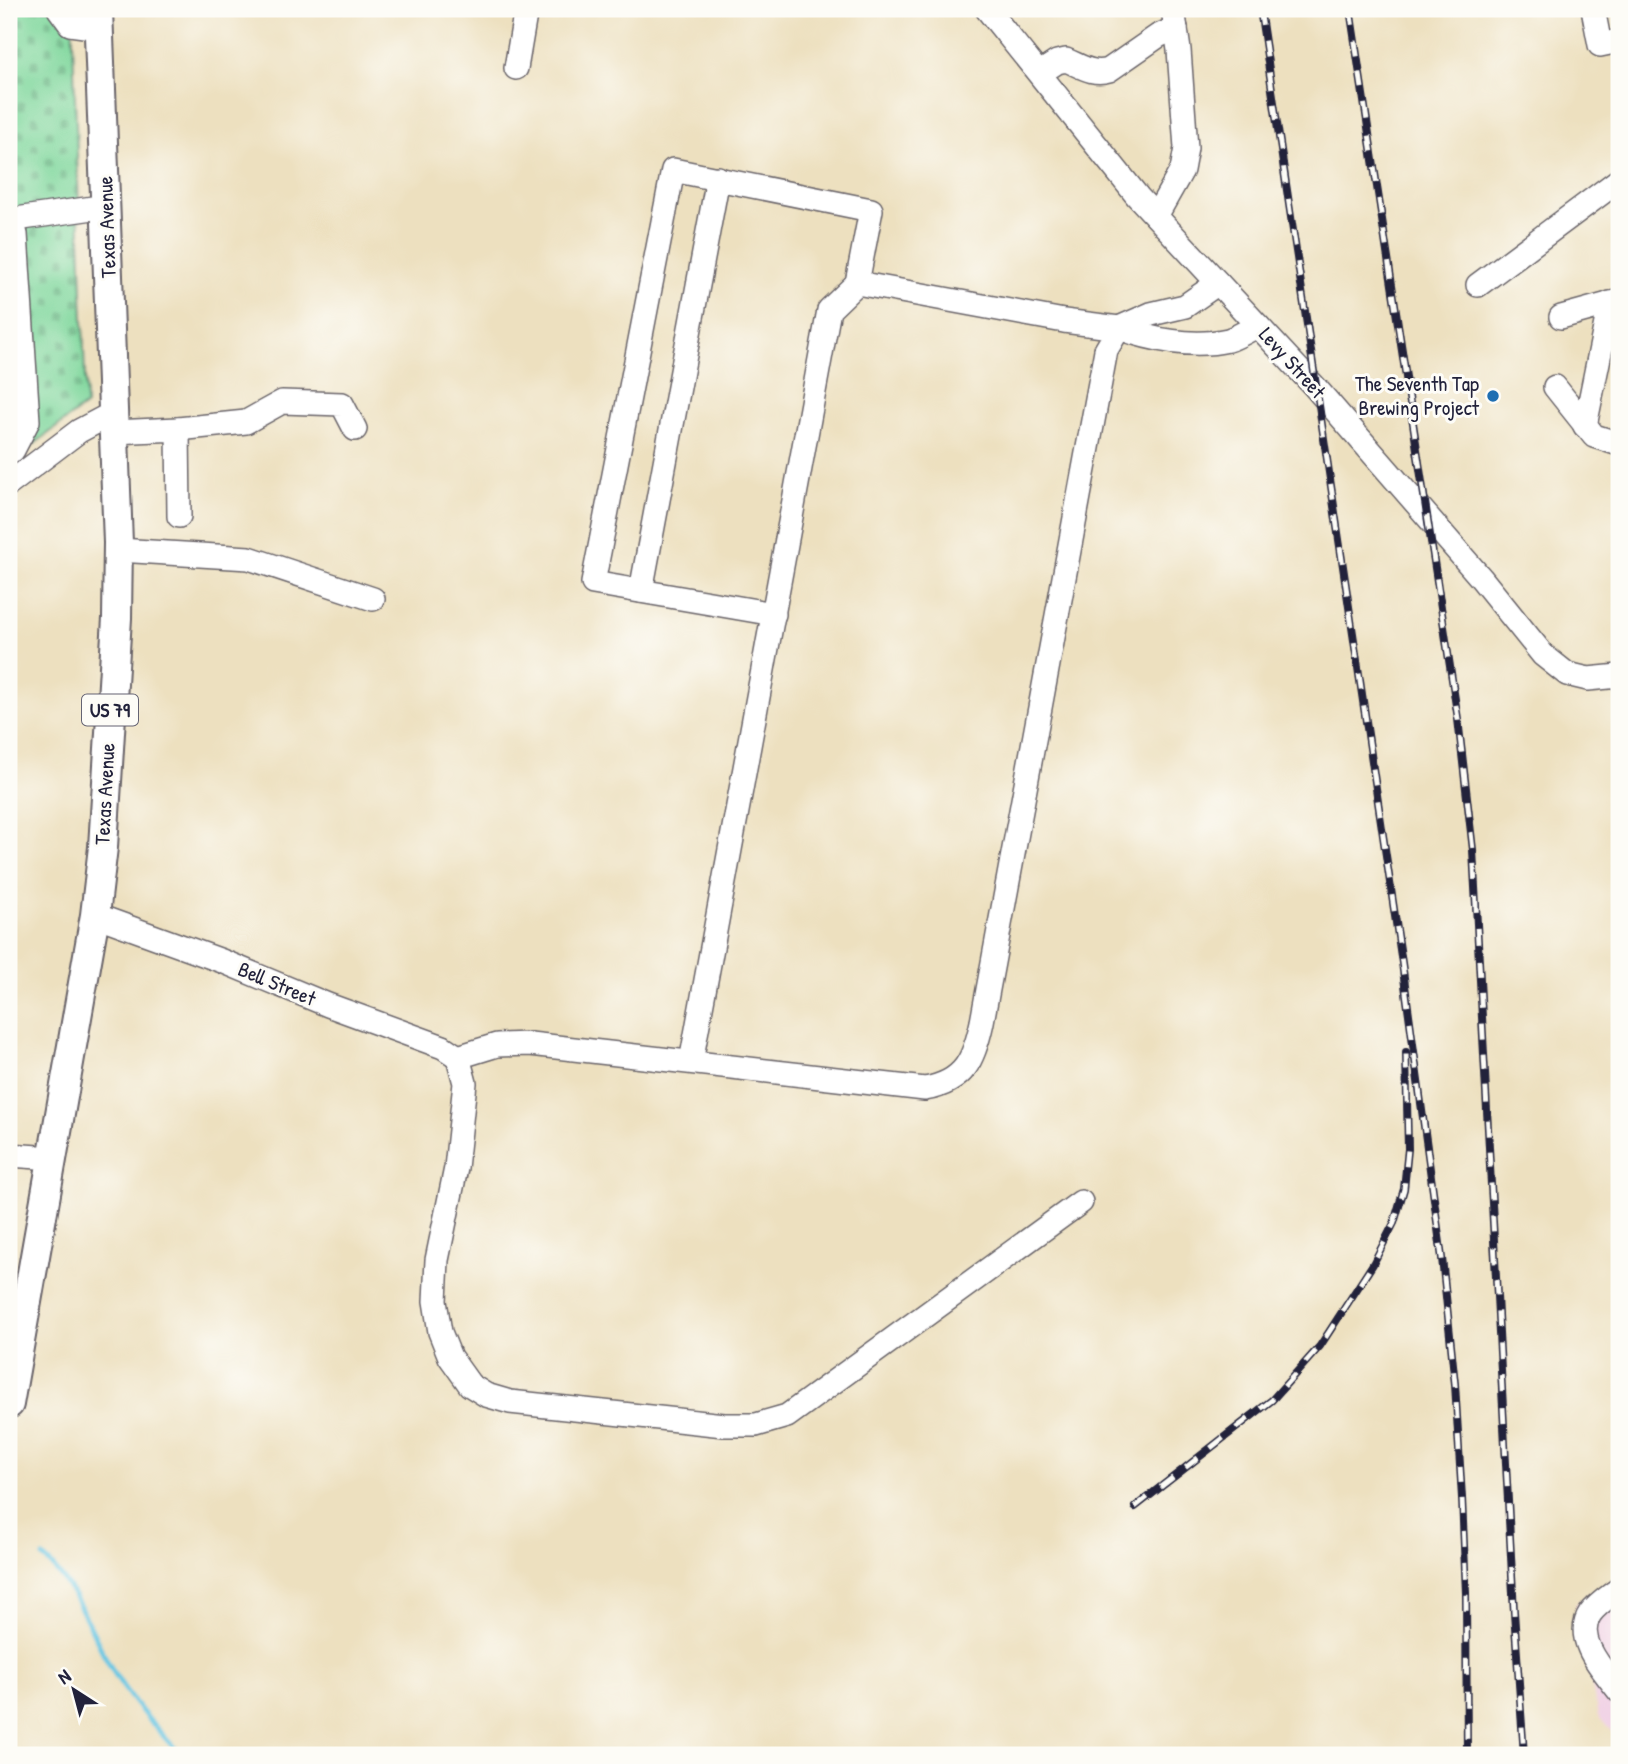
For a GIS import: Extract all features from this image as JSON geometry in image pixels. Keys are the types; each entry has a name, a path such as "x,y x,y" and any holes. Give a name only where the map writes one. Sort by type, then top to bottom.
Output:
{"main road":[{"name":"Texas Avenue","path":"10,1388 95,915 103,847 117,618 118,550 98,18"}],"street":[{"path":"59,9 70,24 98,18"},
{"path":"516,68 526,9"},
{"name":"Levy Street","path":"987,9 1156,216 1427,515 1543,655 1567,674 1588,679 1619,676"},
{"path":"1593,9 1600,45 1619,41"},
{"path":"1040,73 1057,62 1066,60 1090,71 1099,73 1108,70 1157,36 1174,19"},
{"path":"1156,216 1182,170 1186,148 1174,19"},
{"path":"691,1062 774,614 829,310 857,283 871,210 673,170 593,583 774,614"},
{"path":"641,591 718,178"},
{"path":"1478,285 1619,180"},
{"path":"9,220 107,206"},
{"path":"9,227 16,234 28,421 13,450 9,450"},
{"path":"857,283 1119,328 1147,338 1209,343 1231,339 1258,326"},
{"path":"1081,1202 787,1416 756,1425 724,1425 510,1402 486,1395 470,1385 450,1357 440,1332 435,1301 437,1260 456,1168 465,1083 458,1057 497,1045 530,1044 925,1089 942,1086 967,1066 976,1048 982,1022 1107,350 1119,328 1151,314 1185,306 1219,283"},
{"path":"1561,317 1615,302 1585,426"},
{"path":"1555,387 1594,436 1619,444"},
{"path":"9,484 79,431 114,423 178,429 246,422 282,402 342,404 355,429"},
{"path":"178,429 179,516"},
{"path":"118,550 248,558 373,599"},
{"name":"Bell Street","path":"95,915 443,1047 458,1057"},
{"path":"9,1155 53,1158"},
{"path":"1619,1589 1590,1614 1585,1627 1594,1657 1619,1691"}],"shaded area":[{"path":"1619,1577 1619,1740 1598,1716 1576,1604"}],"green space":[{"path":"9,9 69,9 72,13 86,405 9,463"}],"waterway":[{"path":"43,1557 66,1583 123,1687 181,1755"}],"railway":[{"path":"1260,9 1402,963 1442,1258 1455,1384 1462,1498 1466,1593 1467,1755"},
{"path":"1350,9 1458,719 1473,850 1524,1755"},
{"path":"1135,1507 1272,1400 1320,1346 1373,1264 1394,1223 1404,1189 1408,1149 1406,1052"}],"place":[{"name":"The Seventh Tap Brewing Project","path":"1493,396"}]}
